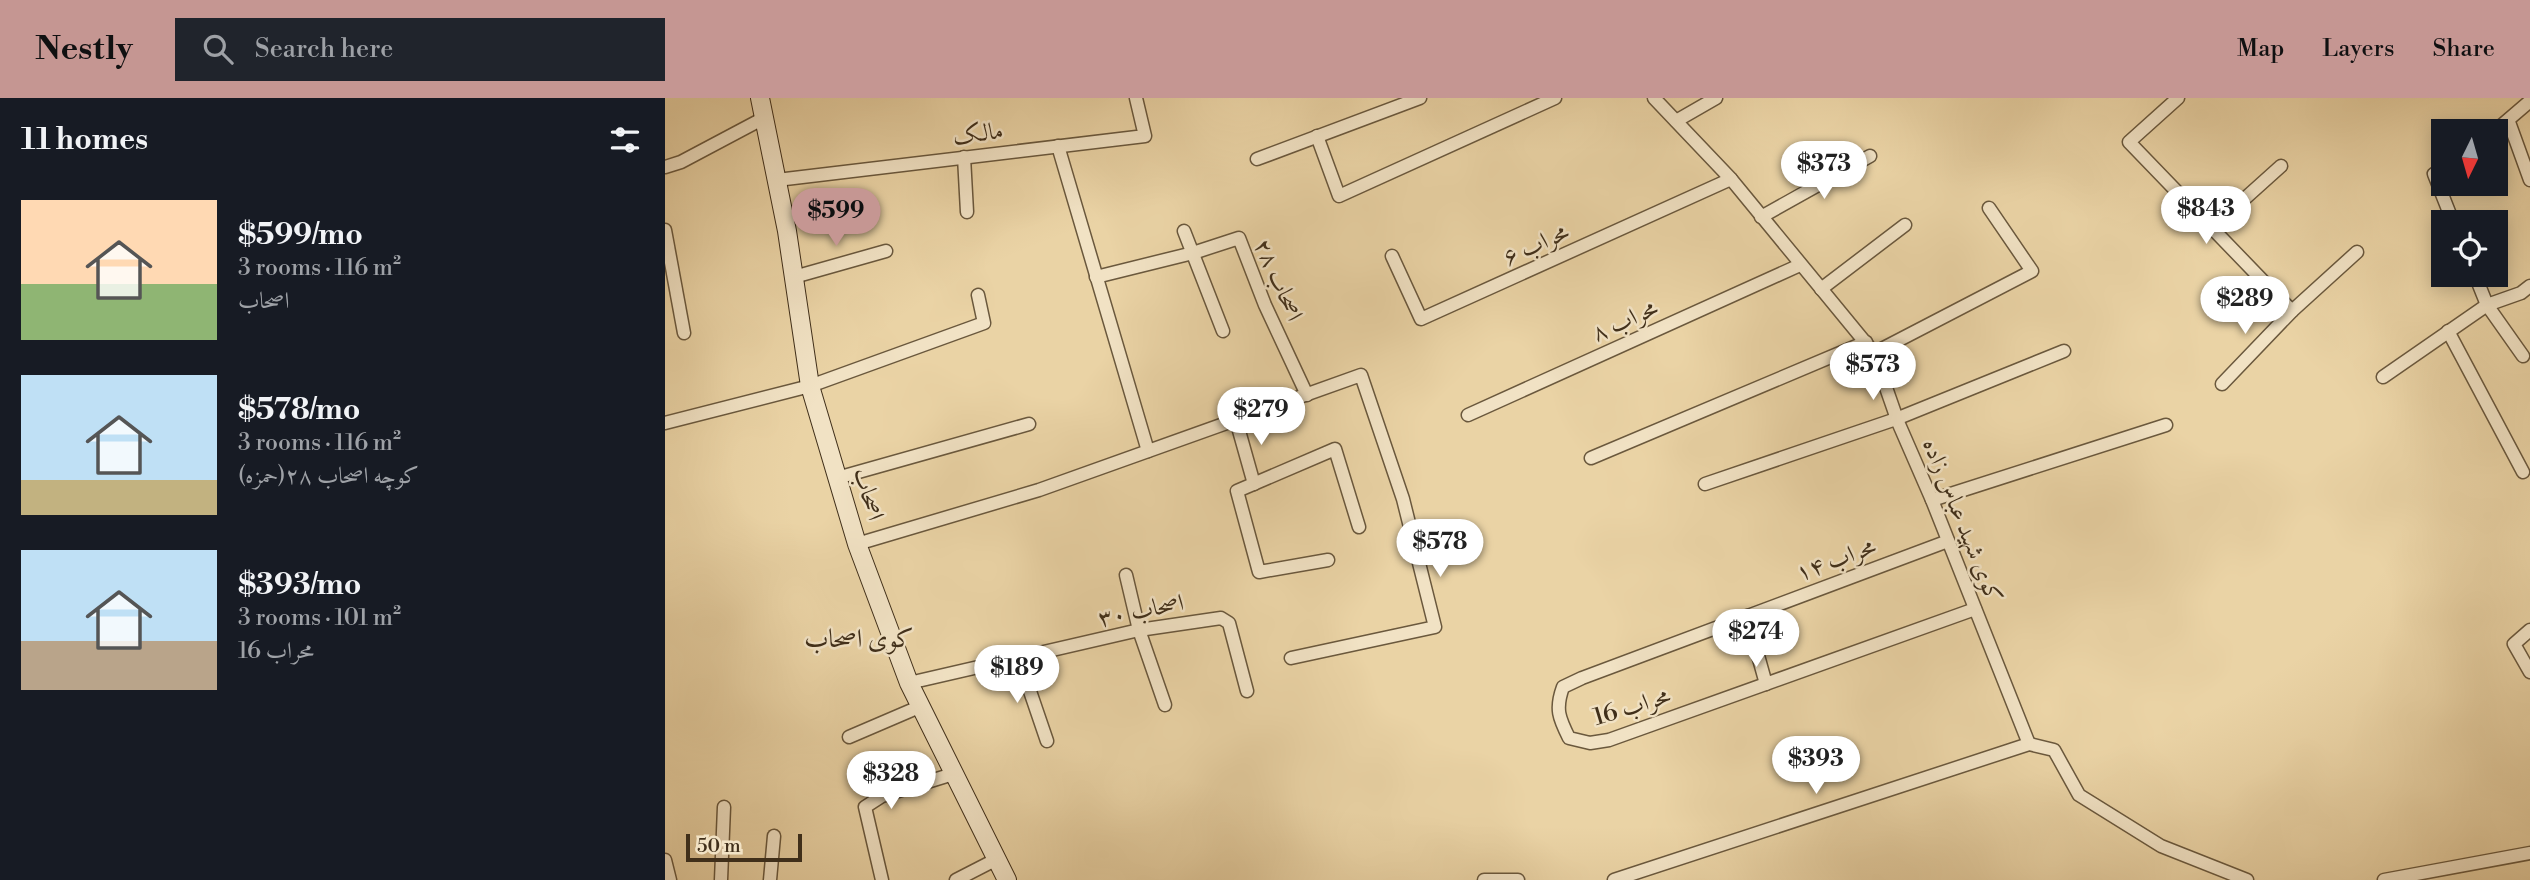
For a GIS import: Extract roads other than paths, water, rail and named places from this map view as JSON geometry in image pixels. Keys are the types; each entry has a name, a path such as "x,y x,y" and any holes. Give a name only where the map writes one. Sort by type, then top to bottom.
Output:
{"main road":[{"name":"اصحاب","path":"760,98 794,277 810,386 857,544 919,707 1007,880"}],"street":[{"name":"مالک","path":"777,180 1145,136 1136,98"},
{"path":"1257,159 1420,98"},
{"path":"1317,136 1339,196 1555,98"},
{"name":"کوی شهید عباس زاده","path":"1654,98 1731,179 1874,353 1896,419 1932,500 2029,744"},
{"path":"1676,121 1716,98"},
{"path":"2178,98 2129,142 2292,311"},
{"path":"2530,101 2509,122 2530,180"},
{"path":"665,167 681,162 764,118"},
{"path":"1058,146 1148,451"},
{"path":"1761,217 1870,156"},
{"path":"964,157 967,212"},
{"path":"2212,228 2281,166"},
{"name":"محراب ۶","path":"1392,256 1422,319 1731,179"},
{"path":"1874,353 2032,271 1989,208"},
{"path":"1821,289 1905,225"},
{"path":"665,230 684,333"},
{"path":"1184,231 1223,331"},
{"name":"اصحاب ۲۸","path":"1096,276 1193,254 1239,238 1265,305 1307,394"},
{"path":"794,277 886,251"},
{"path":"2222,384 2292,311 2357,252"},
{"name":"محراب ۸","path":"1468,415 1800,265"},
{"path":"2383,377 2487,304 2522,293 2530,286"},
{"path":"2480,287 2487,304 2523,356"},
{"path":"665,423 810,386 984,323 978,295"},
{"path":"2448,331 2523,472"},
{"path":"1591,458 1865,342"},
{"path":"1705,484 1896,419 2064,351"},
{"path":"857,544 1039,490 1361,375 1403,499 1435,627 1291,658"},
{"path":"1236,420 1254,484"},
{"path":"837,478 1029,424"},
{"path":"1932,500 2166,425"},
{"path":"1328,560 1259,572 1237,491 1335,449 1359,527"},
{"name":"محراب ۱۴","path":"1582,678 1948,541"},
{"path":"1126,575 1139,630 1165,705"},
{"name":"محراب 16","path":"1582,678 1563,687 1557,704 1569,738 1590,743 1609,740 1975,609"},
{"path":"1747,616 1766,684"},
{"name":"اصحاب ۳۰","path":"909,683 1139,630 1225,619 1230,623 1247,691"},
{"path":"2530,630 2514,644 2530,672"},
{"path":"1019,659 1047,741"},
{"path":"849,737 919,707"},
{"path":"1614,880 2029,744 2054,750 2079,795 2106,813 2161,846 2247,880"},
{"path":"882,880 866,807 883,796 953,774"},
{"path":"721,880 724,807"},
{"path":"770,880 773,836"},
{"path":"2384,880 2530,853"},
{"path":"665,860 670,880"},
{"path":"956,880 995,860"},
{"path":"1484,880 1518,880"}],"district":[{"name":"کوی اصحاب","path":"859,639"}]}
